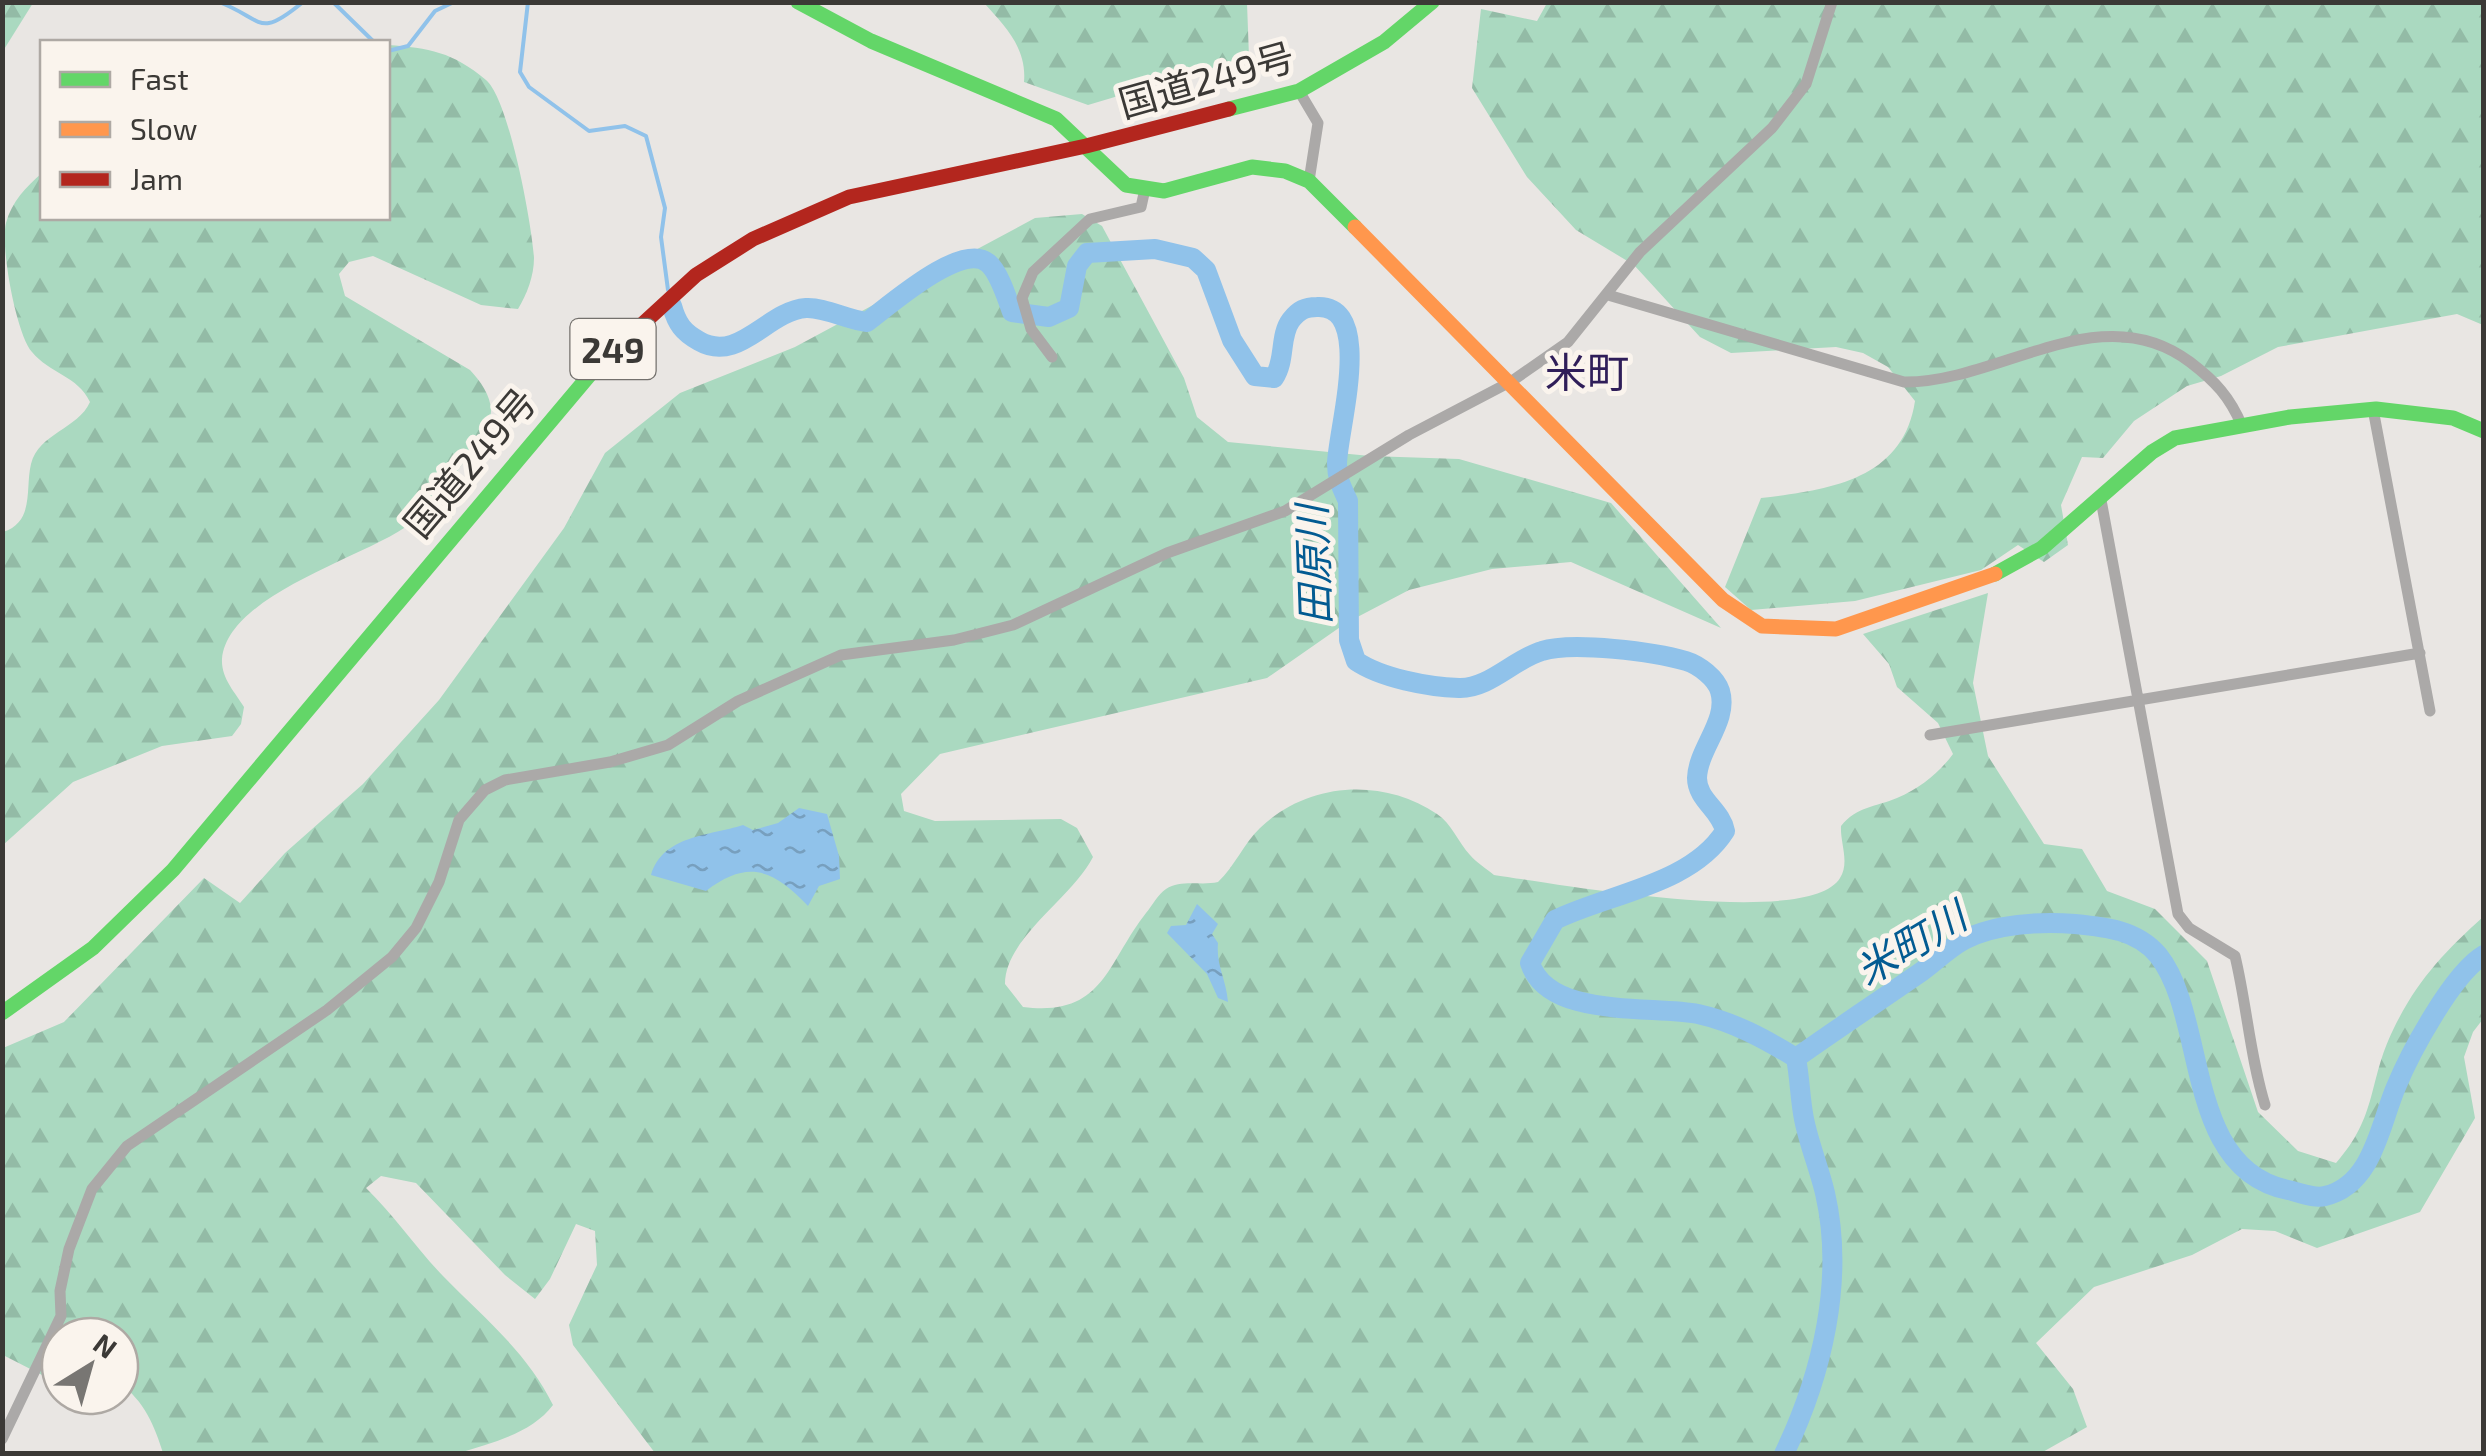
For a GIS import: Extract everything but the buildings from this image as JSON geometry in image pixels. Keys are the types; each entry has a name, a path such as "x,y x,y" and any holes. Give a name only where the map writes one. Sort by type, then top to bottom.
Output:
{"main road":[{"path":"798,2 871,42 1056,119 1126,184 1164,191 1252,167 1285,171 1309,181 1512,380 1623,501 1723,600 1762,626 1836,629 1995,574 2042,548 2152,452 2176,438 2373,409 2445,412 2484,431"},
{"name":"国道249号","path":"2,1014 40,992 105,942 160,885 580,380 696,275 753,238 849,197 1086,146 1298,91 1384,42 1432,2"}],"street":[{"path":"2,1440 60,1316 60,1291 69,1250 92,1189 127,1146 327,1010 392,957 416,928 439,882 458,820 484,790 504,780 610,762 668,744 738,700 841,655 954,640 1013,624 1138,565 1285,511 1408,435 1512,380 1568,342 1640,252 1772,128 1806,84 1832,2"},
{"path":"1298,91 1318,122 1309,181"},
{"path":"1052,357 1031,329 1022,298 1032,272 1090,219 1141,207 1144,190"},
{"path":"1608,295 1904,382 1948,378 2083,338 2141,337 2180,354 2215,380 2230,399 2242,426"},
{"path":"2373,409 2430,711"},
{"path":"2101,500 2178,914 2189,928 2226,946 2236,956 2251,1021 2255,1072 2266,1105"},
{"path":"1930,735 2139,704 2420,653"}],"green space":[{"path":"2,3 33,3 3,51"},
{"path":"984,3 1247,3 1249,57 1088,105 1024,82 1018,48"},
{"path":"1547,3 2483,3 2483,325 2457,314 2278,347 2221,376 2187,386 2134,421 2103,458 2082,457 2061,505 2068,545 2044,562 2018,545 1981,570 1855,601 1751,610 1725,587 1761,498 1836,485 1878,465 1895,449 1908,428 1915,401 1888,367 1863,353 1836,347 1731,353 1700,337 1634,265 1576,230 1527,177 1472,88 1481,9 1537,21"},
{"path":"390,45 428,50 451,57 474,71 495,92 511,136 534,258 527,291 518,309 481,305 373,256 349,262 339,274 345,296 470,370 481,384 491,411 481,436 458,470 411,523 274,596 248,615 230,636 222,666 244,707 241,724 232,736 162,746 73,782 3,845 3,532 20,521 24,512 35,454 77,419 90,402 78,386 32,352 20,327 5,234 12,208 40,175 40,220 390,220"},
{"path":"1082,214 1102,226 1184,378 1197,417 1228,442 1370,456 1459,459 1611,503 1721,628 1571,562 1492,569 1409,590 1346,623 1267,678 940,754 901,794 904,811 935,821 1061,819 1077,828 1093,857 1027,934 1008,967 1005,984 1023,1007 1050,1008 1071,1004 1087,995 1111,968 1163,891 1178,884 1218,882 1254,834 1279,813 1300,801 1346,790 1393,794 1437,814 1470,855 1494,875 1677,899 1781,901 1819,893 1843,872 1841,826 1847,819 1913,790 1953,754 1938,723 1897,687 1889,664 1863,634 1988,593 1973,683 1988,756 2044,844 2082,849 2107,891 2155,909 2207,961 2258,1112 2298,1151 2336,1163 2359,1130 2385,1048 2411,997 2443,955 2483,917 2483,1019 2473,1032 2464,1057 2475,1118 2420,1212 2317,1248 2275,1231 2242,1229 2192,1255 2094,1287 2036,1343 2073,1389 2087,1427 2041,1453 655,1453 573,1345 569,1325 597,1265 595,1231 576,1224 550,1279 535,1299 505,1275 416,1183 381,1176 366,1188 517,1352 553,1405 523,1430 459,1453 163,1453 140,1404 140,1316 40,1316 40,1374 3,1355 3,1048 64,1022 204,878 240,903 285,853 363,784 439,700 564,528 605,453 680,393 795,347 1035,218"}],"water":[{"path":"799,808 827,814 839,856 840,879 819,886 808,906 783,884 760,873 735,875 706,891 651,875 666,852 689,839 743,825 753,830 778,823"},
{"path":"1197,904 1218,924 1212,934 1218,943 1228,1002 1218,998 1207,974 1167,933 1171,926 1186,925"}],"waterway":[{"name":"田原川","path":"219,2 261,23 277,20 303,2"},
{"name":"田原川","path":"333,2 372,40"},
{"name":"田原川","path":"390,50 408,46 435,11 454,2"},
{"name":"田原川","path":"528,2 520,72 529,87 589,131 625,126 646,136 665,208 661,237 668,290"},
{"name":"田原川","path":"672,306 689,334 713,346 727,346 792,311 806,308 867,322 926,278 961,261 976,259 988,263 996,272 1012,312 1049,317 1069,308 1077,266 1087,253 1155,249 1193,258 1206,270 1232,340 1255,376 1274,378 1287,326 1294,317 1313,307 1335,312 1345,326 1349,347 1337,464 1348,501 1349,640 1356,661 1405,680 1459,688 1481,684 1542,651 1573,647 1614,649 1691,663 1711,677 1720,691 1720,713 1697,778 1701,793 1725,831 1710,849 1670,876 1555,920 1530,963 1540,981 1579,1001 1711,1017 1796,1058"},
{"name":"米町川","path":"1796,1058 1953,947 1976,935 2003,927 2048,923 2120,931 2150,947 2174,982 2202,1088 2230,1153 2254,1176 2288,1190 2321,1197 2341,1190 2364,1166 2422,1035 2459,978 2484,955"},
{"name":"米町川","path":"1784,1454 1819,1360 1831,1293 1831,1226 1804,1119 1796,1058"}],"traffic: fast":[{"path":"798,2 871,41 1056,119 1126,185 1164,191 1252,167 1285,171 1309,181 1355,227"},
{"path":"1229,109 1299,91 1384,42 1432,2"},
{"path":"2,1013 93,948 173,870 598,365"},
{"path":"1995,574 2042,548 2152,452 2175,438 2290,417 2376,409 2453,418 2484,431"}],"traffic: slow":[{"path":"1355,227 1723,600 1762,626 1836,629 1995,574"}],"traffic: jam":[{"path":"598,365 696,275 753,239 849,197 1086,146 1229,109"}],"district":[{"name":"米町","path":"1587,371"}]}
